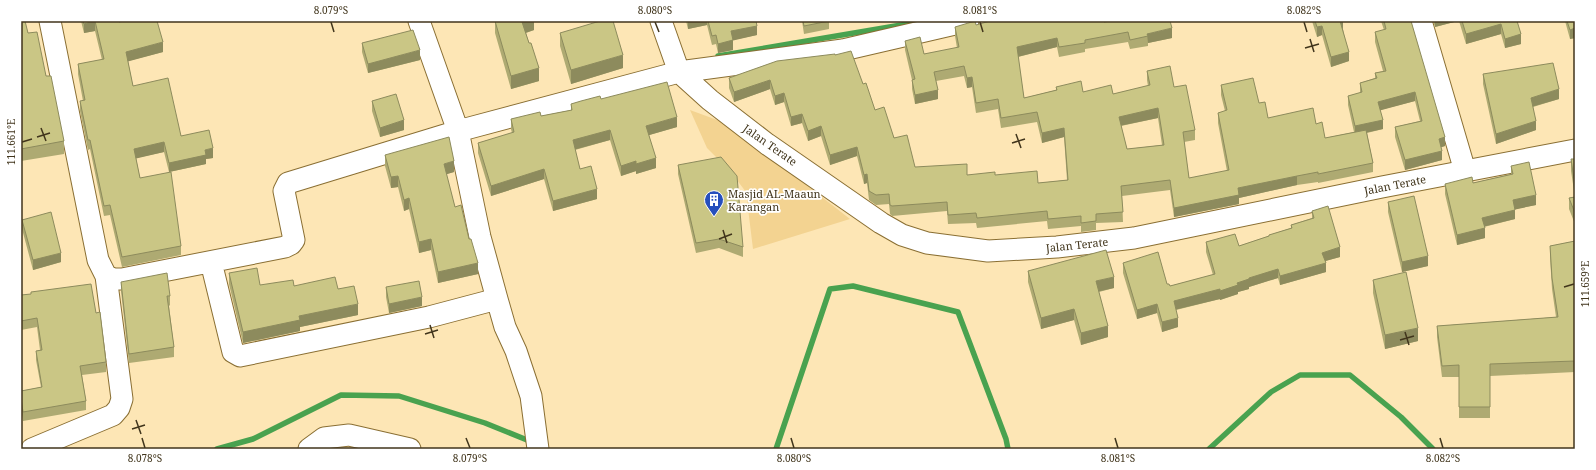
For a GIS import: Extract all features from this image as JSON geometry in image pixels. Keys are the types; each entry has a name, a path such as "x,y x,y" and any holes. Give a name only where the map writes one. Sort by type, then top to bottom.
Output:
{"street":[{"path":"32,449 113,416 119,408 122,399 106,276 98,260 50,21"},
{"path":"419,21 458,131 480,238 505,327 516,351 532,402 538,449"},
{"name":"Jalan Terate","path":"661,21 679,72 710,100 767,144 881,223 902,234 927,243 988,251 1057,248 1134,238 1575,150"},
{"path":"106,276 114,279 122,279 286,247 294,240 284,191 288,183 458,131 679,72 843,50 968,21"},
{"path":"1421,21 1465,171"},
{"path":"211,262 234,352 240,356 429,317 497,299"},
{"path":"309,449 324,438 349,435 410,449"}],"shaded area":[{"path":"690,110 728,124 850,219 753,249 746,192 730,171 707,148"}],"building":[{"path":"21,21 25,21 28,33 37,32 46,76 51,76 64,141 21,149"},
{"path":"83,21 94,21 84,24"},
{"path":"95,21 157,21 163,42 126,52 133,86 168,78 181,136 209,130 213,148 205,150 206,155 169,163 164,142 134,149 140,178 171,172 181,246 122,257 110,205 104,206 80,101 85,100 78,64 104,59"},
{"path":"495,21 524,21 522,22 539,68 511,76"},
{"path":"600,21 613,21 623,55 571,70 560,33"},
{"path":"708,21 756,21 757,26 731,31 733,40 718,44 716,35 712,36"},
{"path":"803,21 829,21 804,26"},
{"path":"975,21 976,25 990,21 1170,21 1172,28 1130,40 1128,32 1085,40 1085,43 1059,47 1057,38 1017,47 1024,98 1057,90 1056,87 1081,81 1083,92 1111,85 1113,94 1150,85 1147,71 1170,66 1174,87 1186,85 1195,130 1183,132 1189,178 1229,170 1218,113 1227,110 1221,85 1253,78 1259,103 1265,102 1268,118 1313,108 1316,124 1322,122 1325,138 1366,130 1373,163 1238,188 1239,195 1174,208 1170,180 1121,186 1123,212 1096,214 1096,221 1081,223 1081,216 1048,219 1047,211 977,218 976,213 948,215 947,202 890,205 889,194 876,195 869,191 867,174 864,175 857,147 830,155 821,126 808,131 802,114 791,117 784,93 775,96 770,80 734,92 729,78 777,61 835,55 851,51 863,84 866,83 875,110 884,107 894,138 907,135 915,167 967,164 967,175 995,172 995,175 1037,171 1038,183 1068,180 1064,128 1042,133 1037,112 1001,118 998,99 976,103 972,77 967,78 964,66 934,72 938,90 915,95 912,80 915,79 905,41 920,37 924,54 959,47 955,27","holes":["1158,108 1164,145 1127,149 1119,117"]},
{"path":"1315,21 1340,21 1349,52 1331,57 1322,26 1317,27"},
{"path":"1384,21 1411,21 1445,137 1439,139 1442,151 1405,160 1395,127 1422,121 1415,92 1378,102 1383,120 1355,126 1348,96 1362,92 1360,83 1377,78 1375,73 1386,71 1375,32 1386,29"},
{"path":"1462,21 1517,21 1521,34 1505,39 1501,24 1466,34"},
{"path":"1567,21 1575,21 1575,28 1570,30"},
{"path":"413,30 420,50 368,64 362,43"},
{"path":"1553,63 1559,89 1531,98 1536,121 1496,134 1483,74"},
{"path":"667,82 677,117 646,126 656,158 636,164 636,161 621,166 610,130 573,140 580,169 591,166 597,189 553,201 544,169 491,186 478,143 514,132 511,119 540,112 541,116 572,110 571,104 581,101 600,96 601,99"},
{"path":"396,94 404,120 380,128 372,101"},
{"path":"449,137 454,161 444,164 455,207 461,205 469,239 471,239 478,263 438,272 431,239 419,242 409,198 404,200 398,176 391,177 385,155"},
{"name":"Masjid AL-Maaun Karangan","path":"721,157 737,176 743,247 719,239 696,243 678,165"},
{"path":"1571,159 1575,159 1575,186"},
{"path":"1529,162 1536,195 1513,200 1515,210 1482,218 1485,228 1457,235 1445,184 1472,177 1473,183 1513,174 1511,166"},
{"path":"1414,196 1428,256 1402,262 1388,202"},
{"path":"1575,197 1575,213 1569,198"},
{"path":"1328,206 1340,247 1322,253 1326,263 1280,276 1278,269 1249,278 1237,283 1238,285 1220,291 1220,289 1174,301 1178,318 1162,322 1157,304 1137,310 1123,263 1158,252 1167,284 1170,286 1215,274 1206,242 1235,234 1239,246 1292,228 1291,225 1314,218 1312,211"},
{"path":"51,212 61,253 33,260 22,220"},
{"path":"1575,241 1575,361 1490,364 1490,407 1459,407 1459,365 1442,366 1437,326 1558,317 1552,278 1550,246"},
{"path":"1106,250 1114,277 1096,281 1108,326 1081,333 1074,309 1041,318 1028,271"},
{"path":"257,268 260,285 293,280 294,286 335,277 338,289 354,286 358,304 299,316 300,320 243,332 229,273"},
{"path":"1406,272 1418,328 1385,335 1373,280"},
{"path":"167,273 170,296 167,296 174,347 129,354 121,282"},
{"path":"419,281 422,297 389,304 386,287"},
{"path":"91,284 96,313 100,312 106,362 80,366 86,401 23,412 21,391 42,387 36,351 42,350 37,318 21,321 21,295 31,294 31,292"}],"waterway":[{"path":"718,56 919,22"},
{"path":"776,449 830,289 853,286 958,312 1006,439 1008,449"},
{"path":"1209,449 1271,392 1300,375 1350,375 1401,417 1433,449"},
{"path":"217,449 253,439 341,395 399,396 485,423 532,442"}],"place":[{"name":"Masjid AL-Maaun Karangan","path":"714,217"}]}
